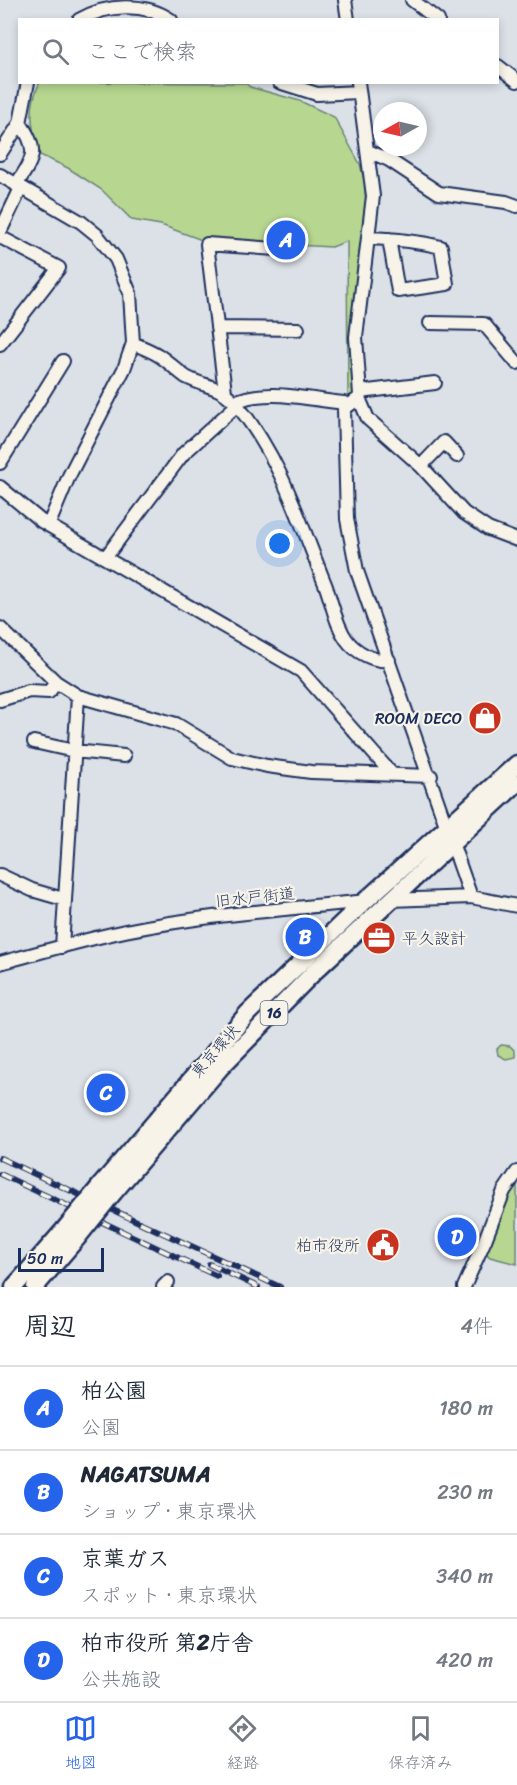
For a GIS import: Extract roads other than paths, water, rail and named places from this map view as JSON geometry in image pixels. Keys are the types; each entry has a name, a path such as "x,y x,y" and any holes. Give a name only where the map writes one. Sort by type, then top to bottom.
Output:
{"highway":[{"name":"東京環状","path":"35,1287 70,1234 248,1013 365,902 517,764"},
{"name":"東京環状","path":"107,1189 220,1068 317,969 514,790"},
{"name":"東京環状","path":"14,1287 70,1234"}],"street":[{"path":"345,0 348,18"},
{"path":"412,0 435,18"},
{"path":"82,18 103,5 134,7 167,18"},
{"path":"499,67 517,81"},
{"path":"0,154 20,123 28,84"},
{"path":"285,84 317,94 358,87 373,196 356,337 360,395 368,419 421,466 464,513 488,529 517,540"},
{"path":"0,232 34,153 29,136 20,123"},
{"path":"368,151 389,160 439,193 494,200 517,206"},
{"path":"0,175 81,222 110,248 130,293 133,343 124,369 69,476 49,524"},
{"path":"0,237 59,268 0,344"},
{"path":"369,238 389,239 419,241 441,248 447,284 398,291 389,239"},
{"path":"225,392 207,244 276,249"},
{"path":"430,323 484,324 517,363"},
{"path":"217,328 298,329"},
{"path":"133,343 158,355 188,378 225,392 236,403 266,443 281,474 347,641 356,649 378,661 389,660"},
{"path":"0,463 63,361"},
{"path":"344,409 360,395 435,383"},
{"path":"105,558 183,454 242,399 265,396 344,403 346,502 349,535 357,571 471,897"},
{"path":"421,466 444,442 457,456"},
{"path":"0,487 49,524 301,671 391,773"},
{"path":"1,632 56,682 78,696 176,724 232,758 311,772 430,776"},
{"path":"0,700 29,691 50,692 56,682"},
{"path":"62,947 63,899 78,696"},
{"path":"34,742 74,751 123,756"},
{"path":"0,875 32,890 63,899"},
{"name":"旧水戸街道","path":"0,963 126,931 191,921 391,900 471,897 517,906"},
{"path":"464,1287 504,1191 517,1172"}],"railway":[{"path":"0,1158 280,1287"},
{"path":"0,1174 217,1276"},
{"path":"209,1264 258,1287"}],"place":[{"name":"柏公園","path":"286,240"},
{"name":"ROOM DECO","path":"485,718"},
{"name":"NAGATSUMA","path":"305,937"},
{"name":"平久設計","path":"379,938"},
{"name":"京葉ガス","path":"106,1093"},
{"name":"柏市役所 第2庁舎","path":"457,1237"},
{"name":"柏市役所","path":"383,1245"}]}
